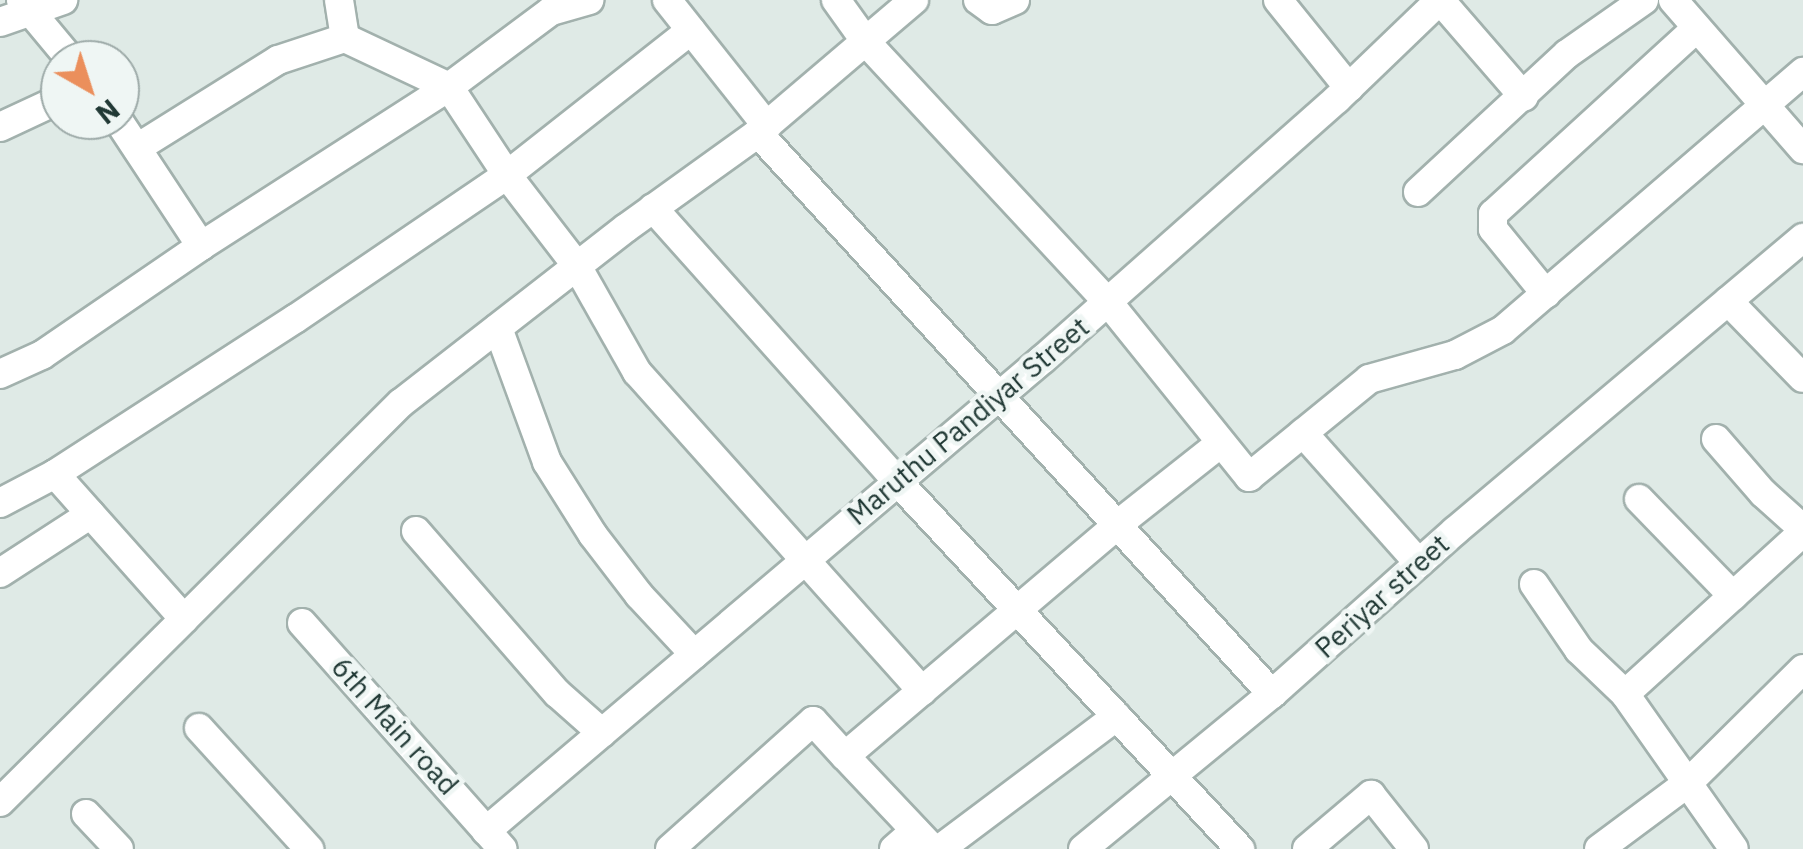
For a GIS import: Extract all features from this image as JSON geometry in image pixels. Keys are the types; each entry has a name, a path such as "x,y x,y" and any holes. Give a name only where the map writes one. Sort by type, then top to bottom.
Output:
{"street":[{"path":"0,22 23,5 63,0"},
{"path":"339,0 346,38"},
{"path":"0,374 42,354 448,87 551,11 589,0"},
{"path":"668,0 762,129 1272,694"},
{"path":"836,0 866,42 1108,302 1249,477 1368,379 1455,356 1503,330 1803,72"},
{"path":"0,802 400,403 762,129 914,0"},
{"path":"978,0 992,10 1014,0"},
{"path":"1278,0 1350,88"},
{"path":"1440,0 1524,97"},
{"name":"Maruthu Pandiyar Street","path":"495,840 602,733 1108,302 1350,88 1440,0"},
{"path":"1418,192 1567,54 1644,0"},
{"path":"1673,0 1803,150"},
{"path":"23,5 54,40"},
{"path":"1546,294 1493,230 1493,214 1697,28"},
{"path":"0,504 55,474 507,175 691,30"},
{"path":"137,148 278,60 346,38 448,87 507,175 577,266 637,372 922,690"},
{"path":"0,127 40,108"},
{"path":"132,140 201,246"},
{"path":"654,208 898,482 1240,849"},
{"name":"Periyar street","path":"1083,849 1272,694 1419,563 1803,238"},
{"path":"1728,301 1803,378"},
{"path":"498,328 547,462 627,580 694,654"},
{"path":"1302,433 1419,563"},
{"path":"1625,694 1803,530 1763,493 1716,439"},
{"path":"845,756 1117,525 1221,443"},
{"path":"55,474 184,619"},
{"path":"1639,499 1732,596"},
{"path":"0,573 91,514"},
{"path":"416,531 556,692 602,733"},
{"path":"1534,584 1579,650 1625,694 1734,849"},
{"name":"6th Main road","path":"302,623 495,840"},
{"path":"1600,849 1688,783 1803,668"},
{"path":"670,849 813,721 921,844 1117,716"},
{"path":"198,728 309,849"},
{"path":"1307,849 1371,796 1414,849"},
{"path":"86,814 118,849"}]}
